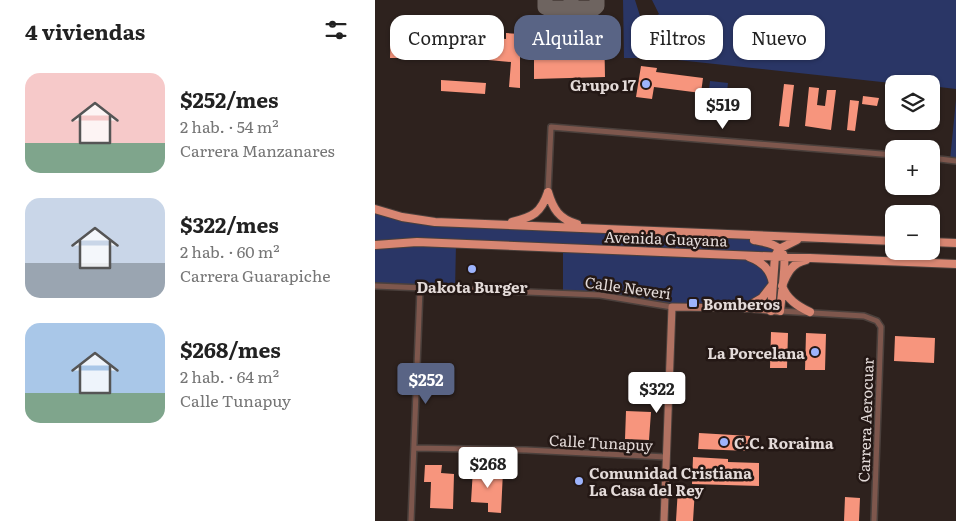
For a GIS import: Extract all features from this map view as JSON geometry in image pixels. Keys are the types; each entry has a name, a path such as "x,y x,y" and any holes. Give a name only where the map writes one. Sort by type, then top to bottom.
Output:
{"main road":[{"path":"501,225 530,218 545,202 549,192"},
{"path":"549,192 553,206 563,218 589,228"},
{"name":"Avenida Guayana","path":"375,209 402,217 427,221 885,241"},
{"path":"725,235 768,243 777,252"},
{"path":"771,311 777,252 789,243 801,238"},
{"name":"Avenida Guayana","path":"375,245 417,242 738,254 777,252 784,256 956,264"},
{"path":"940,242 956,243"},
{"path":"738,254 755,259 761,263 769,271 773,284"},
{"path":"780,311 784,256"},
{"path":"810,312 791,301 782,286 791,267 797,263 808,259 824,258"},
{"path":"745,308 762,298 773,284"}],"street":[{"path":"549,192 551,127 885,154"},
{"path":"940,159 956,161"},
{"name":"Calle Neverí","path":"375,286 592,294 671,307 745,308 810,312 864,316 877,321"},
{"path":"411,521 420,289"},
{"path":"664,521 671,307"},
{"name":"Carrera Aerocuar","path":"874,521 881,338 881,327 877,321"},
{"name":"Calle Tunapuy","path":"415,448 526,450 666,457"}],"shaded area":[{"path":"623,0 635,0 640,15 631,15 631,58 624,58"},
{"path":"652,0 956,0 956,89 940,87 940,75 885,75 885,82 678,60 723,60 723,15 657,15 659,14"},
{"path":"710,81 728,83 725,109 707,107"},
{"path":"956,100 956,161 950,160"},
{"path":"375,209 402,217 725,235 768,243 774,245 775,256 742,255 769,271 771,311 672,307 616,297 563,293 563,248 456,244 455,290 375,286"}],"building":[{"path":"506,33 514,34 514,60 520,60 520,88 509,87 511,62 488,60 504,60 504,39 506,39"},
{"path":"534,60 605,60 605,77 534,79"},
{"path":"641,66 657,68 656,72 703,78 701,93 654,87 652,99 636,97"},
{"path":"441,80 486,83 485,94 441,91"},
{"path":"784,84 794,85 789,127 779,126"},
{"path":"809,87 819,88 817,105 825,106 827,90 836,90 831,130 805,126"},
{"path":"863,96 879,98 877,106 862,104"},
{"path":"850,100 859,101 855,131 847,130"},
{"path":"771,332 788,333 787,368 770,368"},
{"name":"La Porcelana","path":"806,333 826,334 825,370 805,370"},
{"path":"895,336 935,338 934,363 894,361"},
{"path":"626,411 651,412 649,440 625,439"},
{"name":"C.C. Roraima","path":"699,433 750,436 749,451 698,449"},
{"path":"693,457 728,459 728,462 759,463 759,486 692,484"},
{"path":"425,465 442,465 441,473 454,474 453,509 430,508 431,482 424,482"},
{"path":"473,469 503,471 501,513 488,512 488,503 471,502"},
{"path":"678,488 695,489 693,521 676,521"},
{"path":"845,497 860,498 859,521 844,521"}],"taxiway":[{"path":"545,0 545,7 547,8 595,8 597,0"},
{"path":"571,0 571,15"}],"place":[{"name":"Grupo 17","path":"646,84"},
{"name":"Dakota Burger","path":"472,269"},
{"name":"Bomberos","path":"693,303"},
{"name":"La Porcelana","path":"815,352"},
{"name":"C.C. Roraima","path":"724,442"},
{"name":"Comunidad Cristiana La Casa del Rey","path":"579,481"}]}
